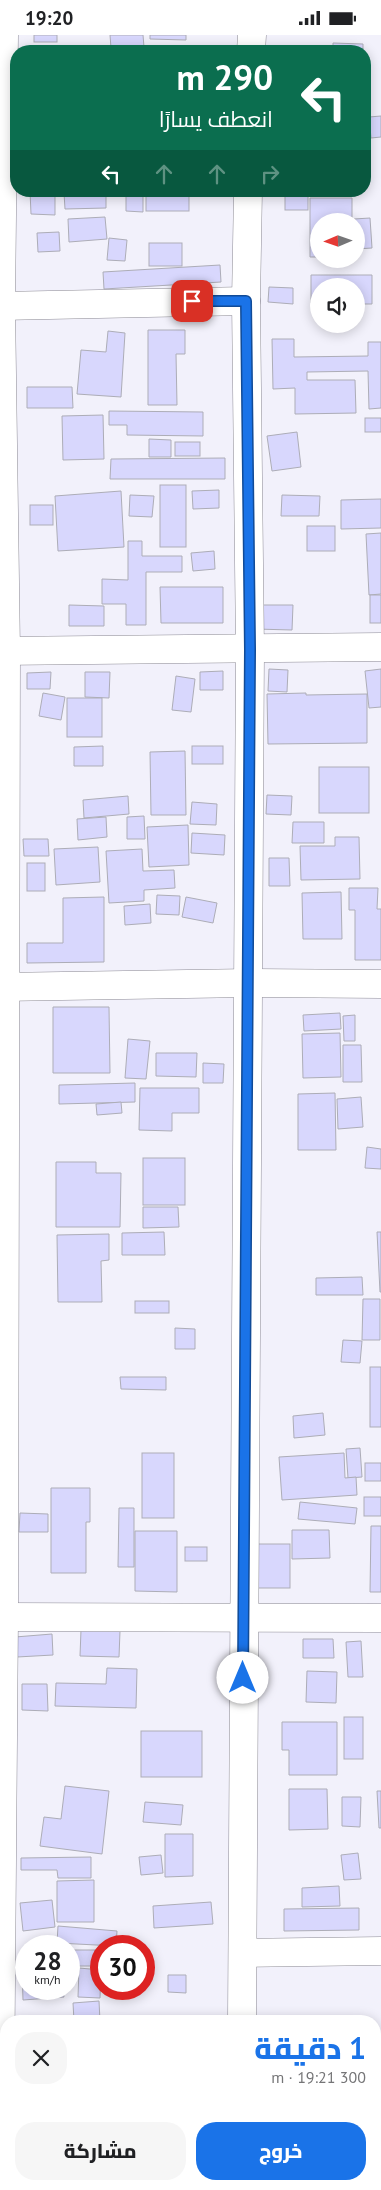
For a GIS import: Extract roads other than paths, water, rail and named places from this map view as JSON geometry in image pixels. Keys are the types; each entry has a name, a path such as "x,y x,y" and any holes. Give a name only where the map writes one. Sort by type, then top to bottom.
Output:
{"street":[{"path":"0,2015 3,651 1,305 4,35"},
{"path":"242,2015 243,1619 249,983 250,650 246,301 248,197"},
{"path":"1,305 246,301"},
{"path":"3,651 250,650 381,647"},
{"path":"2,987 249,983 381,984"},
{"path":"2,1617 381,1618"},
{"path":"243,1953 381,1951"}]}
